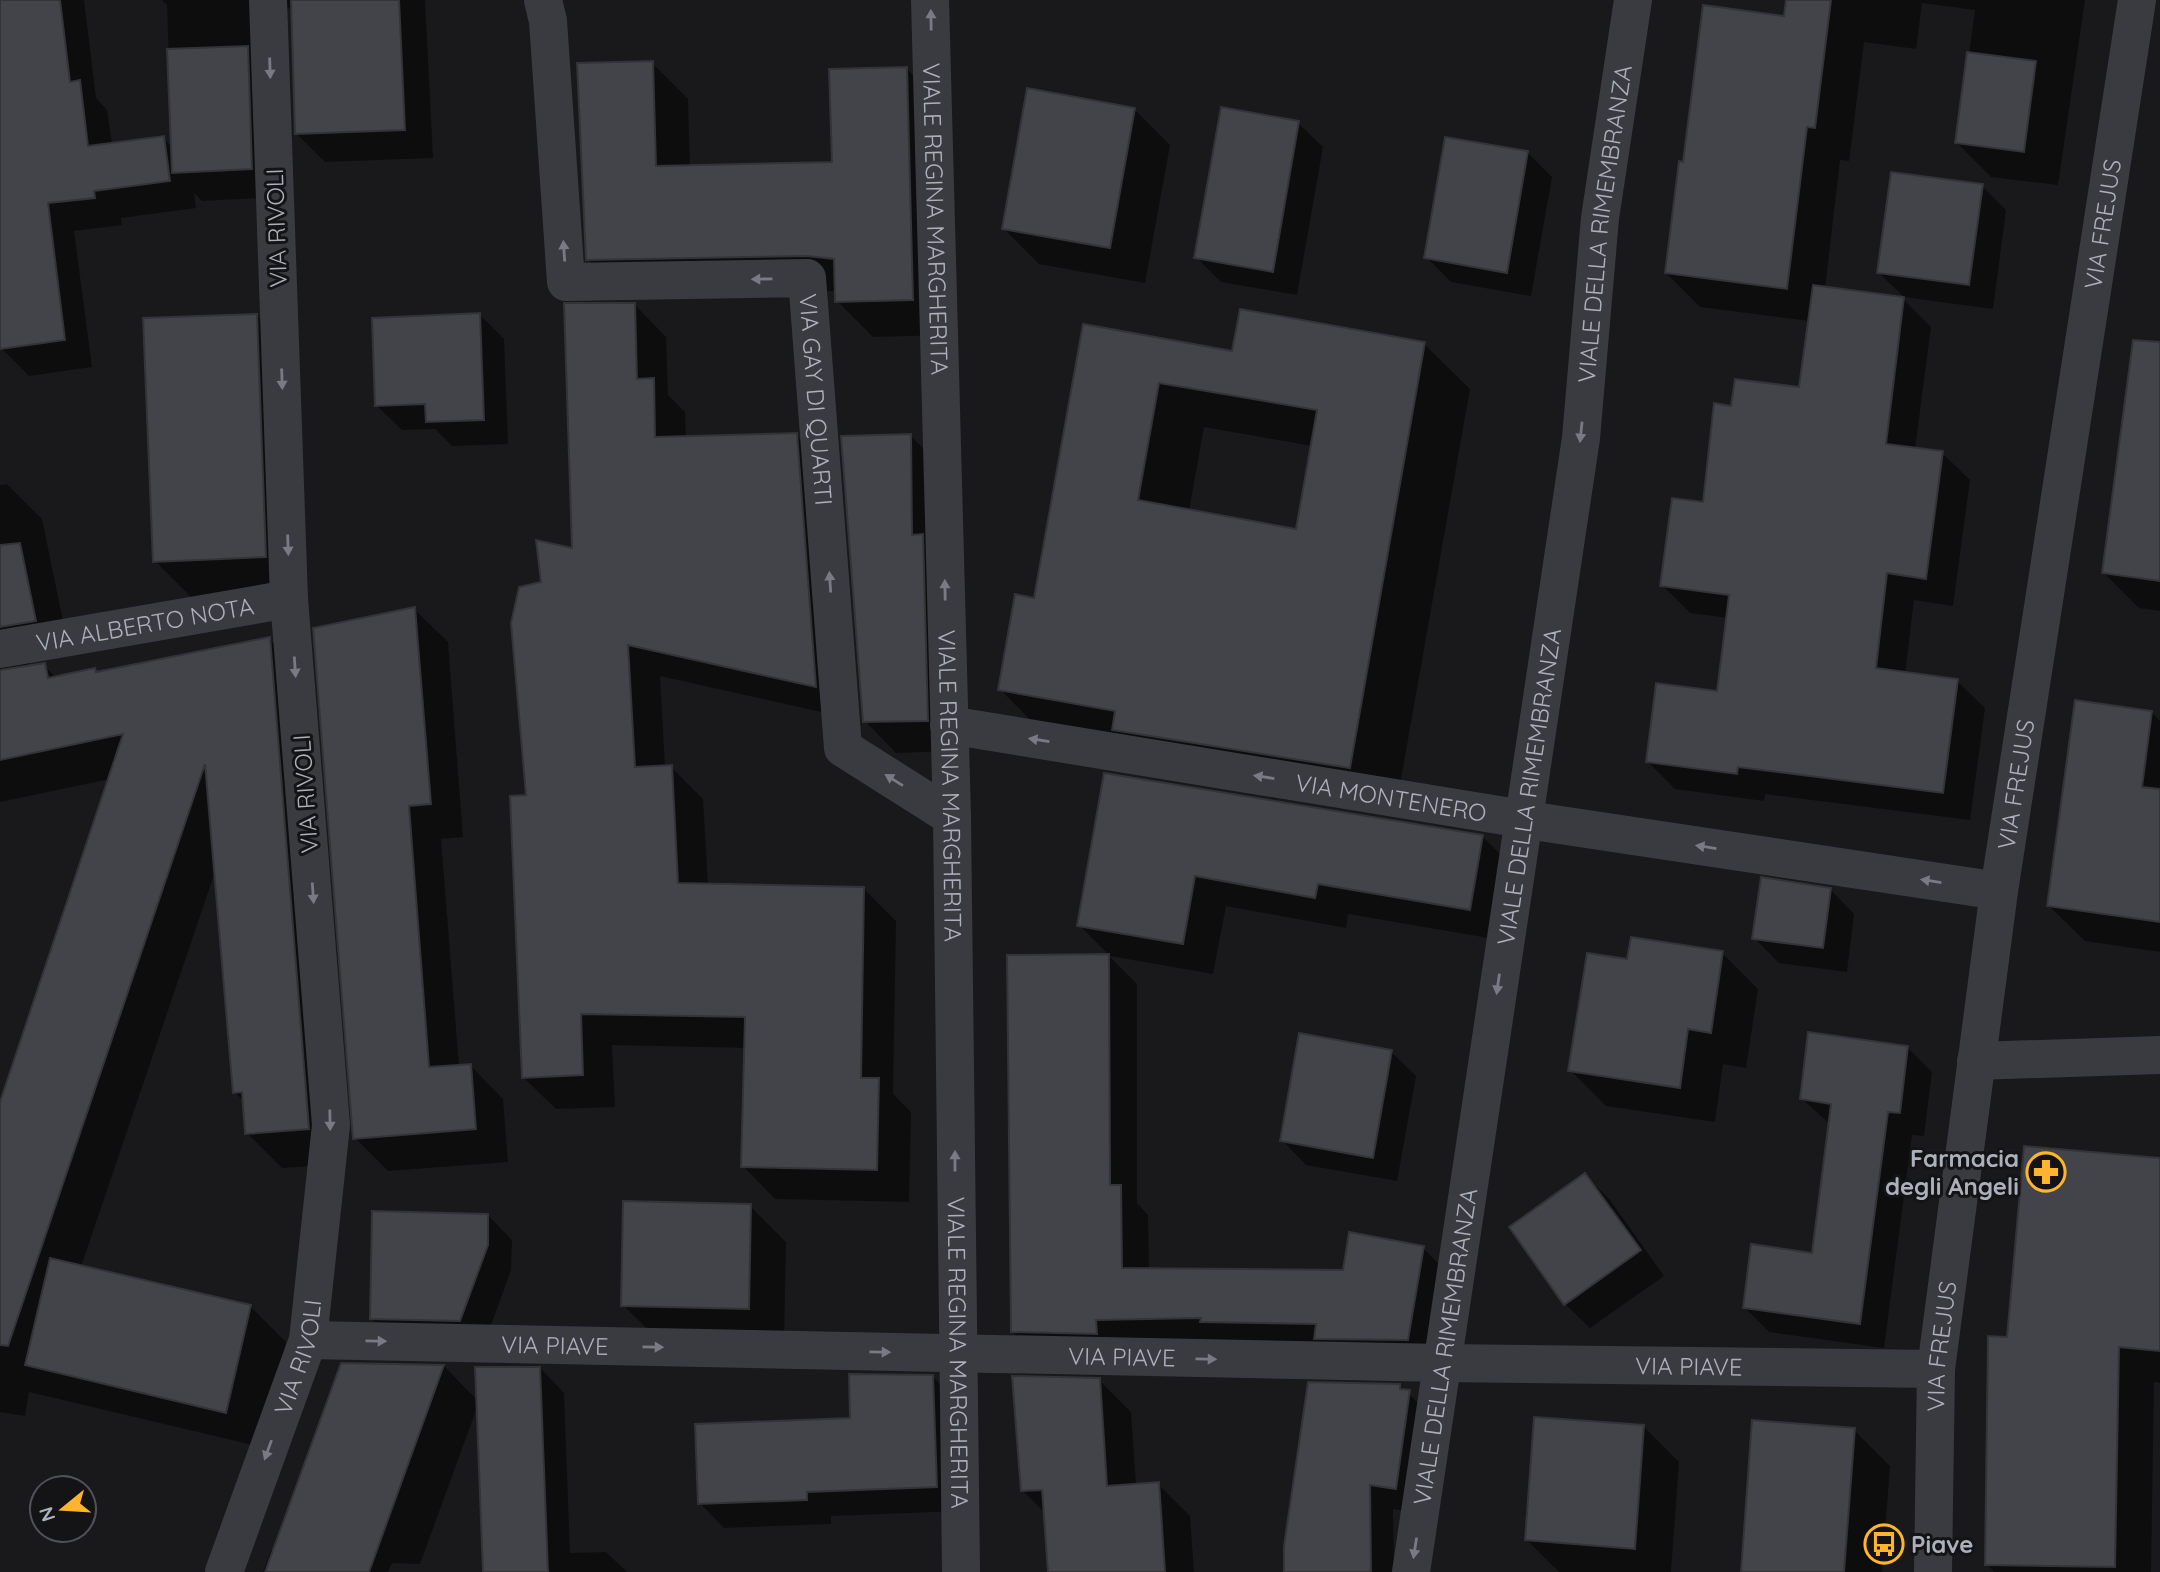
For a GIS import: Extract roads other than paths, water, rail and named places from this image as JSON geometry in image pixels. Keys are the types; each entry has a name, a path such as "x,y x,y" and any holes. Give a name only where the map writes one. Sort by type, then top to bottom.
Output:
{"street":[{"name":"VIA RIVOLI","path":"223,1572 308,1340 331,1125 289,599 268,0"},
{"name":"VIA GAY DI QUARTI","path":"543,0 548,22 566,282 807,278 843,748 952,817"},
{"name":"VIALE REGINA MARGHERITA","path":"930,0 952,817 961,1572"},
{"name":"VIALE DELLA RIMEMBRANZA","path":"1411,1572 1581,438 1600,218 1633,0"},
{"name":"VIA FREJUS","path":"1933,1572 1937,1369 1976,1061 1999,891 2137,0"},
{"name":"VIA ALBERTO NOTA","path":"0,649 289,599"},
{"name":"VIA MONTENERO","path":"949,725 1522,819 1999,891"},
{"path":"1976,1061 2160,1055"},
{"name":"VIA PIAVE","path":"308,1340 1443,1363 1937,1369"}],"place":[{"name":"Farmacia degli Angeli","path":"2046,1172"},
{"name":"Piave","path":"1884,1544"}]}
